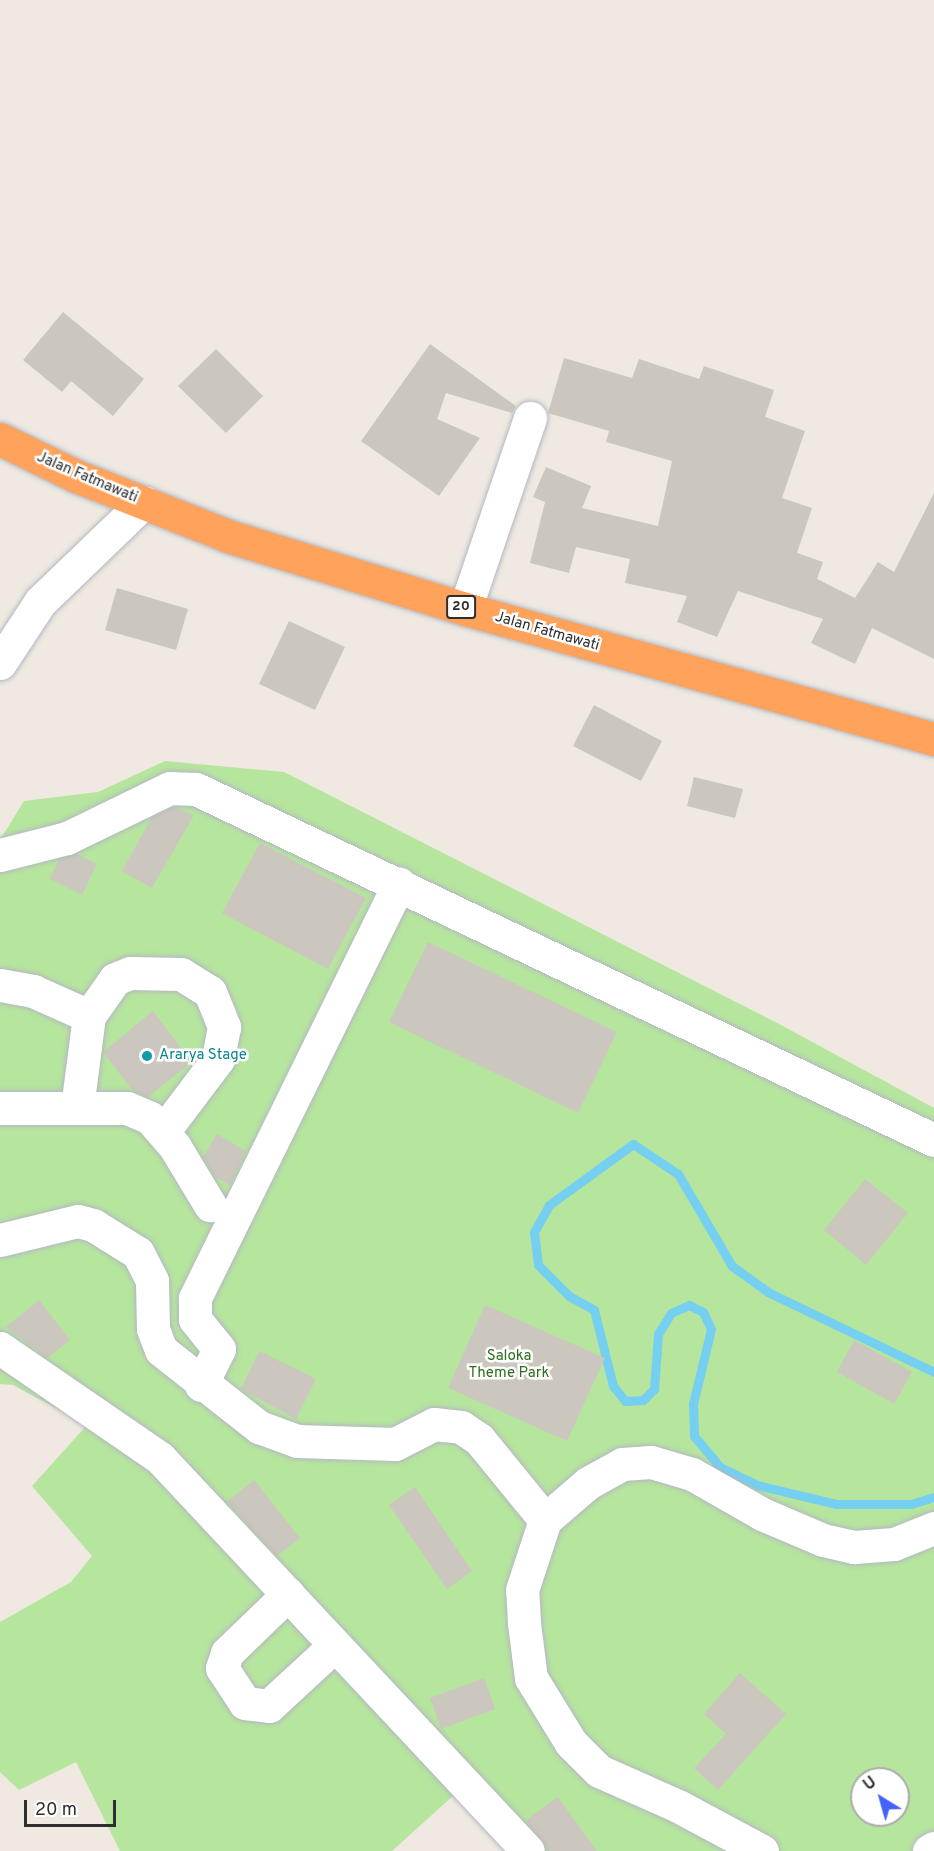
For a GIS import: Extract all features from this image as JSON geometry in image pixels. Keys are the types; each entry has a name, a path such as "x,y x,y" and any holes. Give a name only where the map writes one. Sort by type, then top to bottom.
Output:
{"highway":[{"name":"Jalan Fatmawati","path":"0,439 75,477 228,536 465,609 934,739"}],"street":[{"path":"465,609 530,418"},
{"path":"0,663 40,602 144,502"},
{"path":"0,855 67,838 170,788 196,789 399,883 934,1140"},
{"path":"201,1385 219,1349 195,1319 195,1298 399,883"},
{"path":"77,1108 88,1016 115,979 130,973 181,974 210,992 224,1027 218,1059 163,1132"},
{"path":"0,985 33,991 88,1016"},
{"path":"0,1108 127,1108 150,1118 163,1132 210,1205"},
{"path":"0,1240 78,1221 138,1253 152,1281 153,1329 161,1350 201,1385 259,1427 297,1441 395,1444 434,1424 461,1427 478,1439 545,1520"},
{"path":"0,1348 160,1458 528,1851"},
{"path":"762,1851 678,1806 599,1771 571,1743 531,1678 524,1623 522,1590 545,1520 588,1483 622,1464 651,1462 692,1474 762,1514 823,1540 854,1547 894,1544 934,1528"},
{"path":"288,1594 227,1653 222,1668 245,1703 269,1706 335,1644"},
{"path":"929,1851 934,1848"}],"green space":[{"name":"Saloka Theme Park","path":"165,761 284,772 781,1025 934,1108 934,1851 510,1851 454,1795 392,1851 120,1851 76,1762 19,1790 0,1772 0,1622 71,1582 92,1556 32,1486 87,1425 13,1385 0,1384 0,840 24,801 98,792"}],"building":[{"path":"63,312 144,379 113,416 71,381 62,392 23,360"},
{"path":"430,344 516,406 512,413 446,393 437,419 480,438 439,496 361,441"},
{"path":"216,349 263,396 226,433 178,386"},
{"path":"564,358 632,378 639,359 699,379 704,366 774,390 765,417 805,431 782,498 812,508 797,553 823,562 817,579 855,598 878,562 894,572 934,493 934,659 872,628 855,664 811,643 823,619 738,591 717,637 677,622 687,596 625,583 630,559 576,547 569,573 530,563 545,502 533,497 546,467 591,486 582,508 658,526 672,461 606,442 609,431 548,413"},
{"path":"117,588 188,609 176,650 105,630"},
{"path":"289,621 345,647 315,710 259,684"},
{"path":"594,705 662,741 641,781 573,746"},
{"path":"694,777 743,789 735,818 687,806"},
{"path":"174,807 194,815 152,888 122,871 152,817"},
{"path":"260,843 366,898 328,969 222,913"},
{"path":"77,854 97,864 82,895 50,879 59,859"},
{"path":"428,942 617,1032 578,1113 389,1022"},
{"name":"Ararya Stage","path":"153,1011 192,1062 148,1097 133,1091 103,1052"},
{"path":"217,1134 246,1151 230,1185 215,1177 203,1157"},
{"path":"865,1179 908,1213 866,1265 824,1230"},
{"path":"39,1300 70,1340 47,1358 6,1327"},
{"path":"485,1305 605,1358 567,1441 448,1388"},
{"path":"854,1340 912,1372 894,1404 837,1372"},
{"path":"259,1351 316,1379 296,1419 241,1389"},
{"path":"254,1480 300,1538 277,1556 227,1502"},
{"path":"415,1487 472,1571 447,1589 389,1505"},
{"path":"740,1673 786,1714 718,1790 694,1768 726,1734 704,1714"},
{"path":"484,1678 495,1709 441,1729 430,1698"},
{"path":"558,1797 597,1851 548,1851 526,1820"}],"waterway":[{"path":"934,1372 768,1292 732,1266 678,1174 633,1144 549,1205 534,1232 538,1265 569,1296 594,1310 613,1386 625,1401 643,1400 654,1389 658,1334 671,1313 689,1305 703,1312 711,1329 693,1404 694,1436 720,1467 757,1485 836,1504 911,1504 934,1497"}],"place":[{"name":"Ararya Stage","path":"147,1056"}]}
